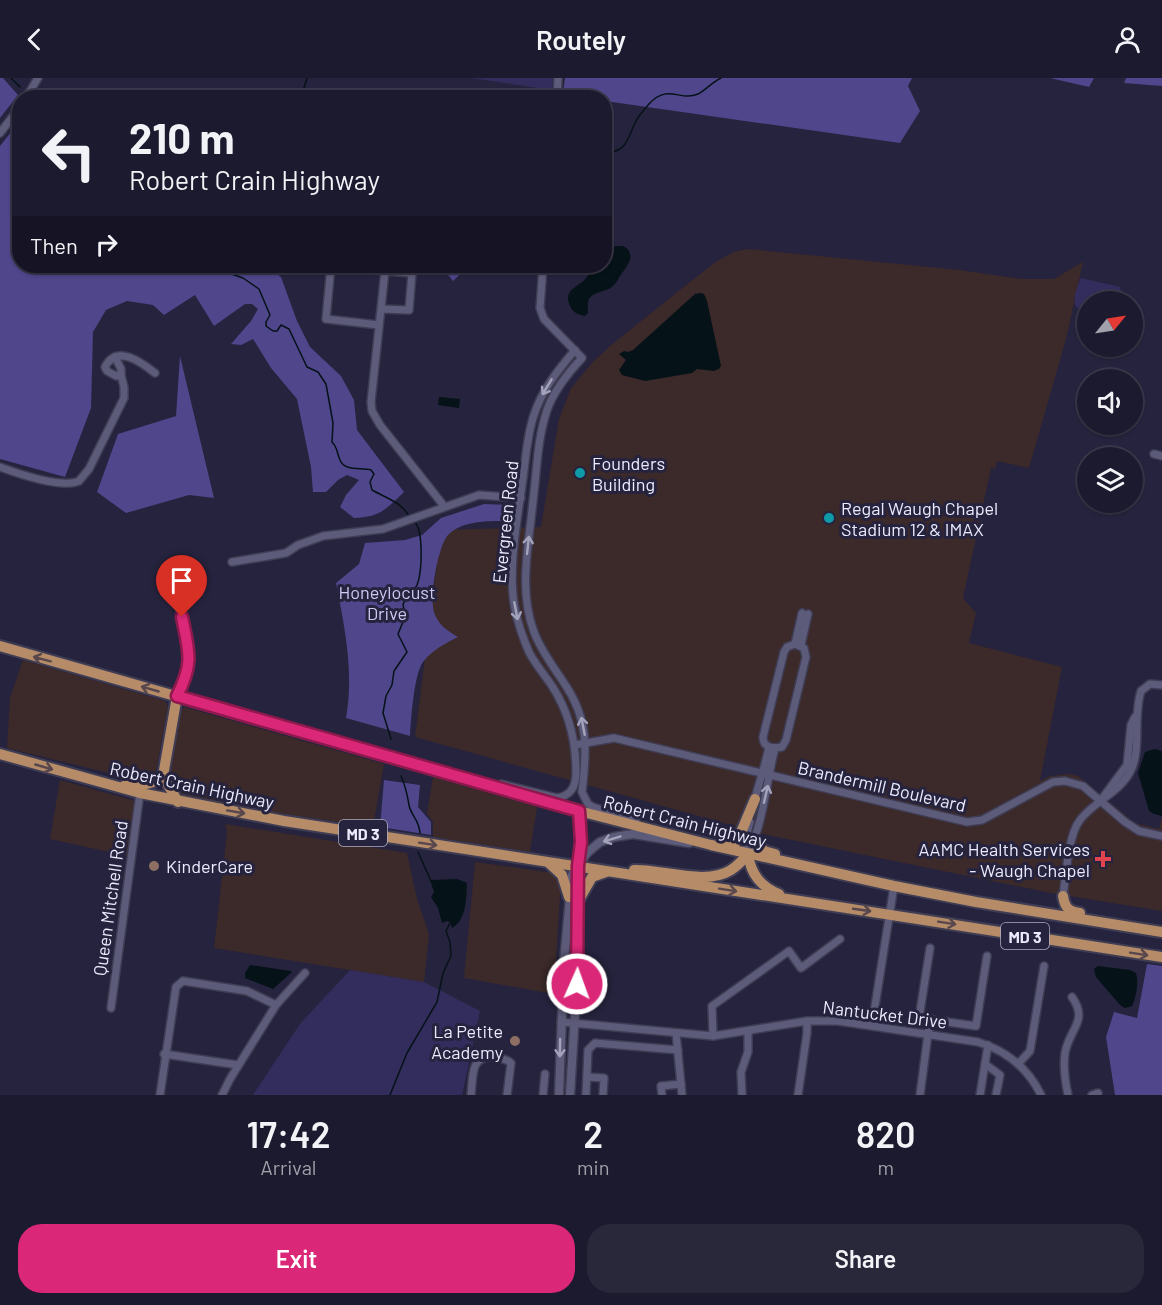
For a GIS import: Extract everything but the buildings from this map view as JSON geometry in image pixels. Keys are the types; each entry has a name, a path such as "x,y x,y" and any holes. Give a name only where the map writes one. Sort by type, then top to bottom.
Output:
{"highway":[{"name":"Robert Crain Highway","path":"0,646 579,811 686,839 865,880 976,902 1162,931"},
{"path":"177,696 163,776 178,802"},
{"name":"Robert Crain Highway","path":"0,754 178,802 284,821 1162,957"},
{"path":"118,787 150,784 163,776"},
{"path":"711,845 735,843 755,799"},
{"path":"755,839 764,851 820,865 865,880"},
{"path":"548,862 562,875 574,897 592,877 608,871 649,870 707,878 729,872 748,854"},
{"path":"748,854 750,868 757,880 768,890 791,899"},
{"path":"976,902 1021,903 1048,908 1055,905 1063,896"},
{"path":"1063,896 1064,904 1070,912 1142,923 1162,931"}],"street":[{"path":"0,133 12,117"},
{"path":"330,273 326,319 379,325"},
{"path":"385,273 371,402 372,411 380,425 444,506"},
{"path":"381,309 409,310 412,273"},
{"name":"Evergreen Road","path":"542,273 540,308 544,319 582,358 568,372 556,391 541,431 525,594 534,632 551,666 573,698 583,720 586,744 579,811"},
{"name":"Evergreen Road","path":"457,776 518,787 557,798 565,796 575,786 575,745 566,711 530,653 520,630 514,607 512,579 529,436 534,415 544,392 575,350"},
{"path":"0,467 31,477 65,484 79,481 89,469 124,398 121,369 115,357"},
{"path":"121,375 111,374 105,367 115,357 132,357 155,373"},
{"path":"232,562 286,553 298,545 323,536 383,529 479,495 521,498"},
{"path":"171,572 190,657 186,677 177,696"},
{"path":"798,645 805,614"},
{"path":"798,645 806,652 806,657 786,740 782,747 772,747 765,744 763,737 780,668 787,647 798,645"},
{"path":"1063,896 1078,823 1125,780 1135,759 1138,700 1144,687 1150,684 1162,685"},
{"name":"Brandermill Boulevard","path":"575,745 614,738 967,822 982,819 1053,782 1074,782 1083,786 1139,831 1162,836"},
{"path":"748,854 746,841 755,799 761,773 772,747"},
{"path":"748,854 755,839 770,776 772,747"},
{"path":"582,792 588,804 593,807 686,839"},
{"name":"Queen Mitchell Road","path":"111,1008 140,793"},
{"path":"578,866 581,842 579,811"},
{"path":"570,1095 575,1023 572,875 587,853 600,842 614,837 633,834 675,842 711,845"},
{"path":"872,1025 894,886"},
{"path":"559,1095 561,1022 574,897"},
{"path":"713,1036 712,1006 789,951 801,968 840,939"},
{"path":"930,948 919,1018 976,1026 987,956"},
{"path":"1019,1063 1030,1051 1044,966"},
{"path":"222,1095 276,1005 305,973"},
{"path":"160,1095 164,1054 176,987 183,981 247,991 276,1005"},
{"path":"1068,1095 1064,1073 1065,1050 1076,1027 1079,1013 1078,1006 1072,997"},
{"path":"920,1095 930,1034 930,1019"},
{"path":"798,1095 807,1021"},
{"name":"Nantucket Drive","path":"561,1022 713,1036 807,1021 837,1021 872,1025 988,1045 1019,1063 1041,1095"},
{"path":"742,1095 741,1072 748,1052 748,1031"},
{"path":"676,1033 682,1095"},
{"path":"586,1095 588,1050 595,1043 678,1050"},
{"path":"980,1095 988,1045"},
{"path":"164,1054 238,1065"},
{"path":"471,1095 477,1061 488,1057 507,1059 511,1063 507,1095"},
{"path":"985,1064 1000,1075 996,1095"},
{"path":"543,1095 545,1074"},
{"path":"587,1077 604,1078 603,1095"},
{"path":"662,1095 661,1086 681,1084"}],"shaded area":[{"path":"471,78 553,78 552,90"},
{"path":"623,246 630,252 627,266 611,288 589,299 588,313 585,316 574,312 568,299 571,290 584,281 589,273 612,273 612,247"},
{"path":"748,249 959,270 1022,279 1054,279 1083,262 1066,339 1029,468 997,461 995,469 991,468 963,598 976,613 969,643 1062,667 1040,781 1050,776 1069,774 1078,776 1135,823 1159,829 1162,818 1162,911 1051,893 767,835 415,737 441,530 541,527 559,419 571,388 610,346 690,282 717,261 734,252"},
{"path":"1081,278 1120,287 1121,291 1077,291 1077,307 1076,292"},
{"path":"695,294 704,294 707,301 721,366 719,369 714,371 697,369 692,373 645,381 622,375 619,370 626,360 619,354 633,350"},
{"path":"439,397 460,399 459,408 438,405"},
{"path":"23,660 165,701 168,706 155,777 151,782 7,748 10,698"},
{"path":"184,707 384,764 373,827 264,811 178,794 168,780 179,714"},
{"path":"1155,749 1162,751 1162,816 1149,811 1138,773 1145,752"},
{"path":"433,777 537,807 530,852 433,837 433,822 427,814"},
{"path":"60,780 135,801 127,856 50,839"},
{"path":"225,824 407,853 417,899 429,934 424,982 214,948 227,832"},
{"path":"475,862 554,873 561,880 554,994 464,978"},
{"path":"457,879 467,883 466,902 461,919 452,928 450,922 442,923 438,908 431,897 434,892 430,880"},
{"path":"250,965 292,972 273,989 245,978"},
{"path":"1098,966 1130,970 1136,973 1137,990 1132,1006 1125,1008 1120,1005 1096,977 1094,969"},
{"path":"350,970 424,982 480,1011 462,1095 253,1095 300,1024"}],"green space":[{"path":"0,78 3,78 14,90 12,103 0,118"},
{"path":"565,78 912,78 908,86 920,111 900,143 612,102 612,90 563,90"},
{"path":"1050,78 1094,78 1089,87"},
{"path":"1126,78 1162,78 1162,86 1124,83"},
{"path":"12,131 12,273 276,273 281,277 297,321 310,347 341,376 354,400 357,430 404,492 382,511 370,516 354,518 340,507 346,495 359,480 347,475 326,492 313,492 311,467 297,399 271,368 253,339 241,345 231,344 258,309 252,304 245,304 214,326 195,295 164,315 153,305 127,301 106,310 93,332 91,408 65,477 0,459 0,146"},
{"path":"447,273 462,273 453,281"},
{"path":"180,356 214,498 189,495 126,513 97,492 118,434 176,416"},
{"name":"Honeylocust Drive","path":"484,504 509,505 508,521 485,521 462,526 455,529 445,540 435,573 433,608 442,625 458,637 431,654 420,668 417,676 410,736 346,718 349,667 336,583 359,564 365,543 405,540 422,535 441,518"},
{"path":"384,780 420,785 418,807 431,822 431,835 380,827"},
{"path":"1147,964 1162,966 1162,1095 1115,1095 1106,1037 1114,1012 1137,1018"}],"waterway":[{"path":"11,78 20,87"},
{"path":"303,90 307,78"},
{"path":"612,152 622,148 638,118 656,98 668,94 692,96 721,78"},
{"path":"229,273 243,278 259,289 270,315 266,326 273,331 277,331 281,325 289,329 307,367 318,372 326,384 333,423 332,442 342,464 349,468 371,470 374,474 370,482 372,490 397,504 409,516"},
{"path":"391,739 383,713 394,671 407,652 398,634 405,617 403,604 417,585 420,571 421,542 414,521"},
{"path":"401,776 410,809 420,833"},
{"path":"418,852 431,881"},
{"path":"390,1095 407,1053 437,1002 443,973 451,956 446,931 450,923"}],"place":[{"name":"Founders Building","path":"580,473"},
{"name":"Regal Waugh Chapel Stadium 12 & IMAX","path":"829,518"},
{"name":"AAMC Health Services - Waugh Chapel","path":"1103,859"},
{"name":"KinderCare","path":"154,866"},
{"name":"La Petite Academy","path":"515,1041"}],"route":[{"path":"182,617 190,657 188,672 177,696 579,811 581,842 578,866 577,984"}]}
